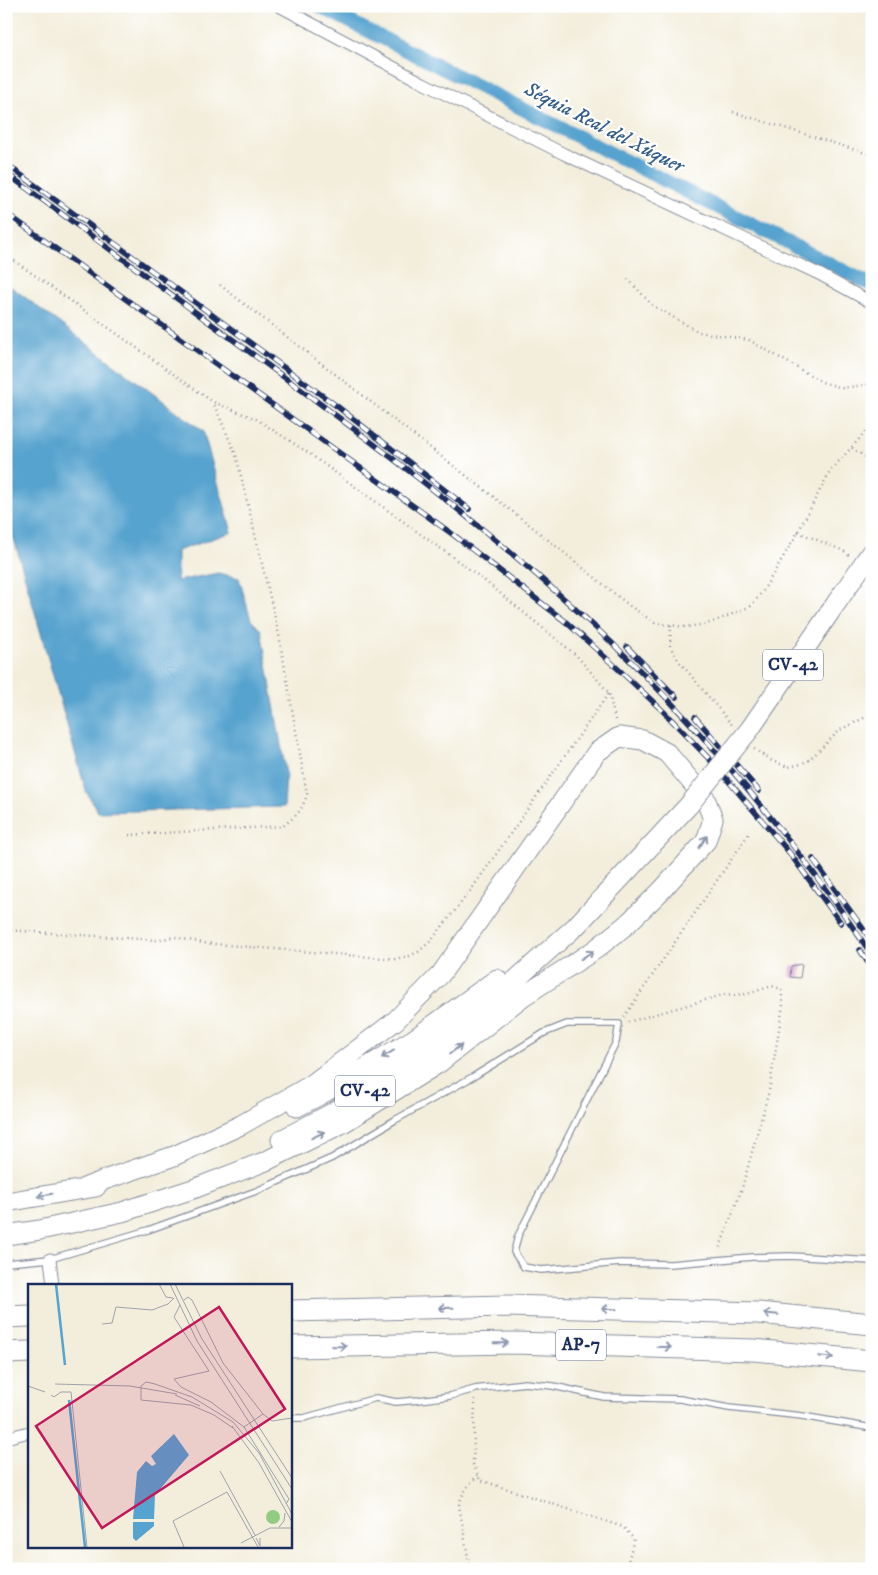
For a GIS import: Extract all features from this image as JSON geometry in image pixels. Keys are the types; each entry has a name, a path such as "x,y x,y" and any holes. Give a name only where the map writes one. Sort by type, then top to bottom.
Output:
{"highway":[{"name":"AP-7","path":"291,1311 507,1306 758,1313 872,1324"},
{"path":"6,1317 28,1316"},
{"name":"AP-7","path":"291,1347 513,1343 753,1350 872,1361"},
{"path":"6,1353 28,1352"}],"main road":[{"name":"CV-42","path":"6,1228 38,1224 120,1206 191,1182 259,1152 334,1112 426,1050 512,983 576,926 689,805 750,729 837,602 865,556"},
{"path":"6,1235 40,1230 122,1212 196,1188 266,1161 343,1123 439,1063 522,996 596,949 626,925 661,891 706,841 713,819 705,798 667,753 643,740 619,737 597,752 441,974 395,1021 311,1085 241,1125 174,1156 84,1188"},
{"name":"CV-42","path":"6,1202 84,1188 110,1186 178,1162 246,1133 320,1095 414,1039 504,974 570,919 658,839"}],"street":[{"path":"279,6 423,83 564,154 819,274 872,303"},
{"path":"50,1259 53,1284"},
{"path":"6,1438 28,1432"}],"lane":[{"path":"6,1263 50,1259 148,1230 259,1190 332,1158 476,1075 544,1033 567,1024 619,1024 616,1042 518,1236 514,1252 524,1267 542,1270 620,1263 671,1264 716,1259 790,1256 872,1261"},
{"path":"291,1418 304,1418 376,1398 396,1402 420,1400 450,1396 475,1389 524,1383 552,1386 604,1397 680,1399 729,1408 802,1416 872,1428"}],"path":[{"path":"733,112 872,155"},
{"path":"6,255 213,402 256,419 307,452 480,577 576,655 609,693 619,737"},
{"path":"628,279 652,305 699,332 749,340 822,382 842,388 872,384"},
{"path":"220,285 526,522 630,606 656,623 685,627 706,624 751,606 763,591 798,532 830,471 872,425"},
{"path":"129,835 283,826 304,806 307,794 279,635 236,455 213,402"},
{"path":"852,448 872,461"},
{"path":"798,532 844,551 865,556"},
{"path":"6,930 156,940 176,937 203,943 395,959 409,956 418,952 431,941 471,890 609,693"},
{"path":"619,1024 750,832"},
{"path":"619,1024 726,994 733,996 747,994 772,986 781,989 783,1005 769,1091 742,1188 716,1259"},
{"path":"475,1389 473,1464 480,1480 623,1527 634,1539 626,1569"},
{"path":"470,1569 459,1505 468,1486 478,1475"}],"water":[{"path":"6,283 203,431 232,532 177,551 177,581 218,573 239,578 251,620 261,630 286,774 284,807 98,812 86,791 6,511"}],"building":[{"path":"802,964 800,978 790,977 791,966"}],"waterway":[{"name":"Séquia Real del Xúquer","path":"319,6 872,285"}],"railway":[{"path":"6,164 338,407 469,509"},
{"path":"6,173 407,469 491,536 573,606 648,679 717,753 813,872 872,955"},
{"path":"6,213 455,536 566,622 663,711 714,764 788,851 841,923"},
{"path":"627,647 676,697"},
{"path":"695,717 759,791"},
{"path":"813,859 872,941"},
{"path":"860,950 872,969"}]}
